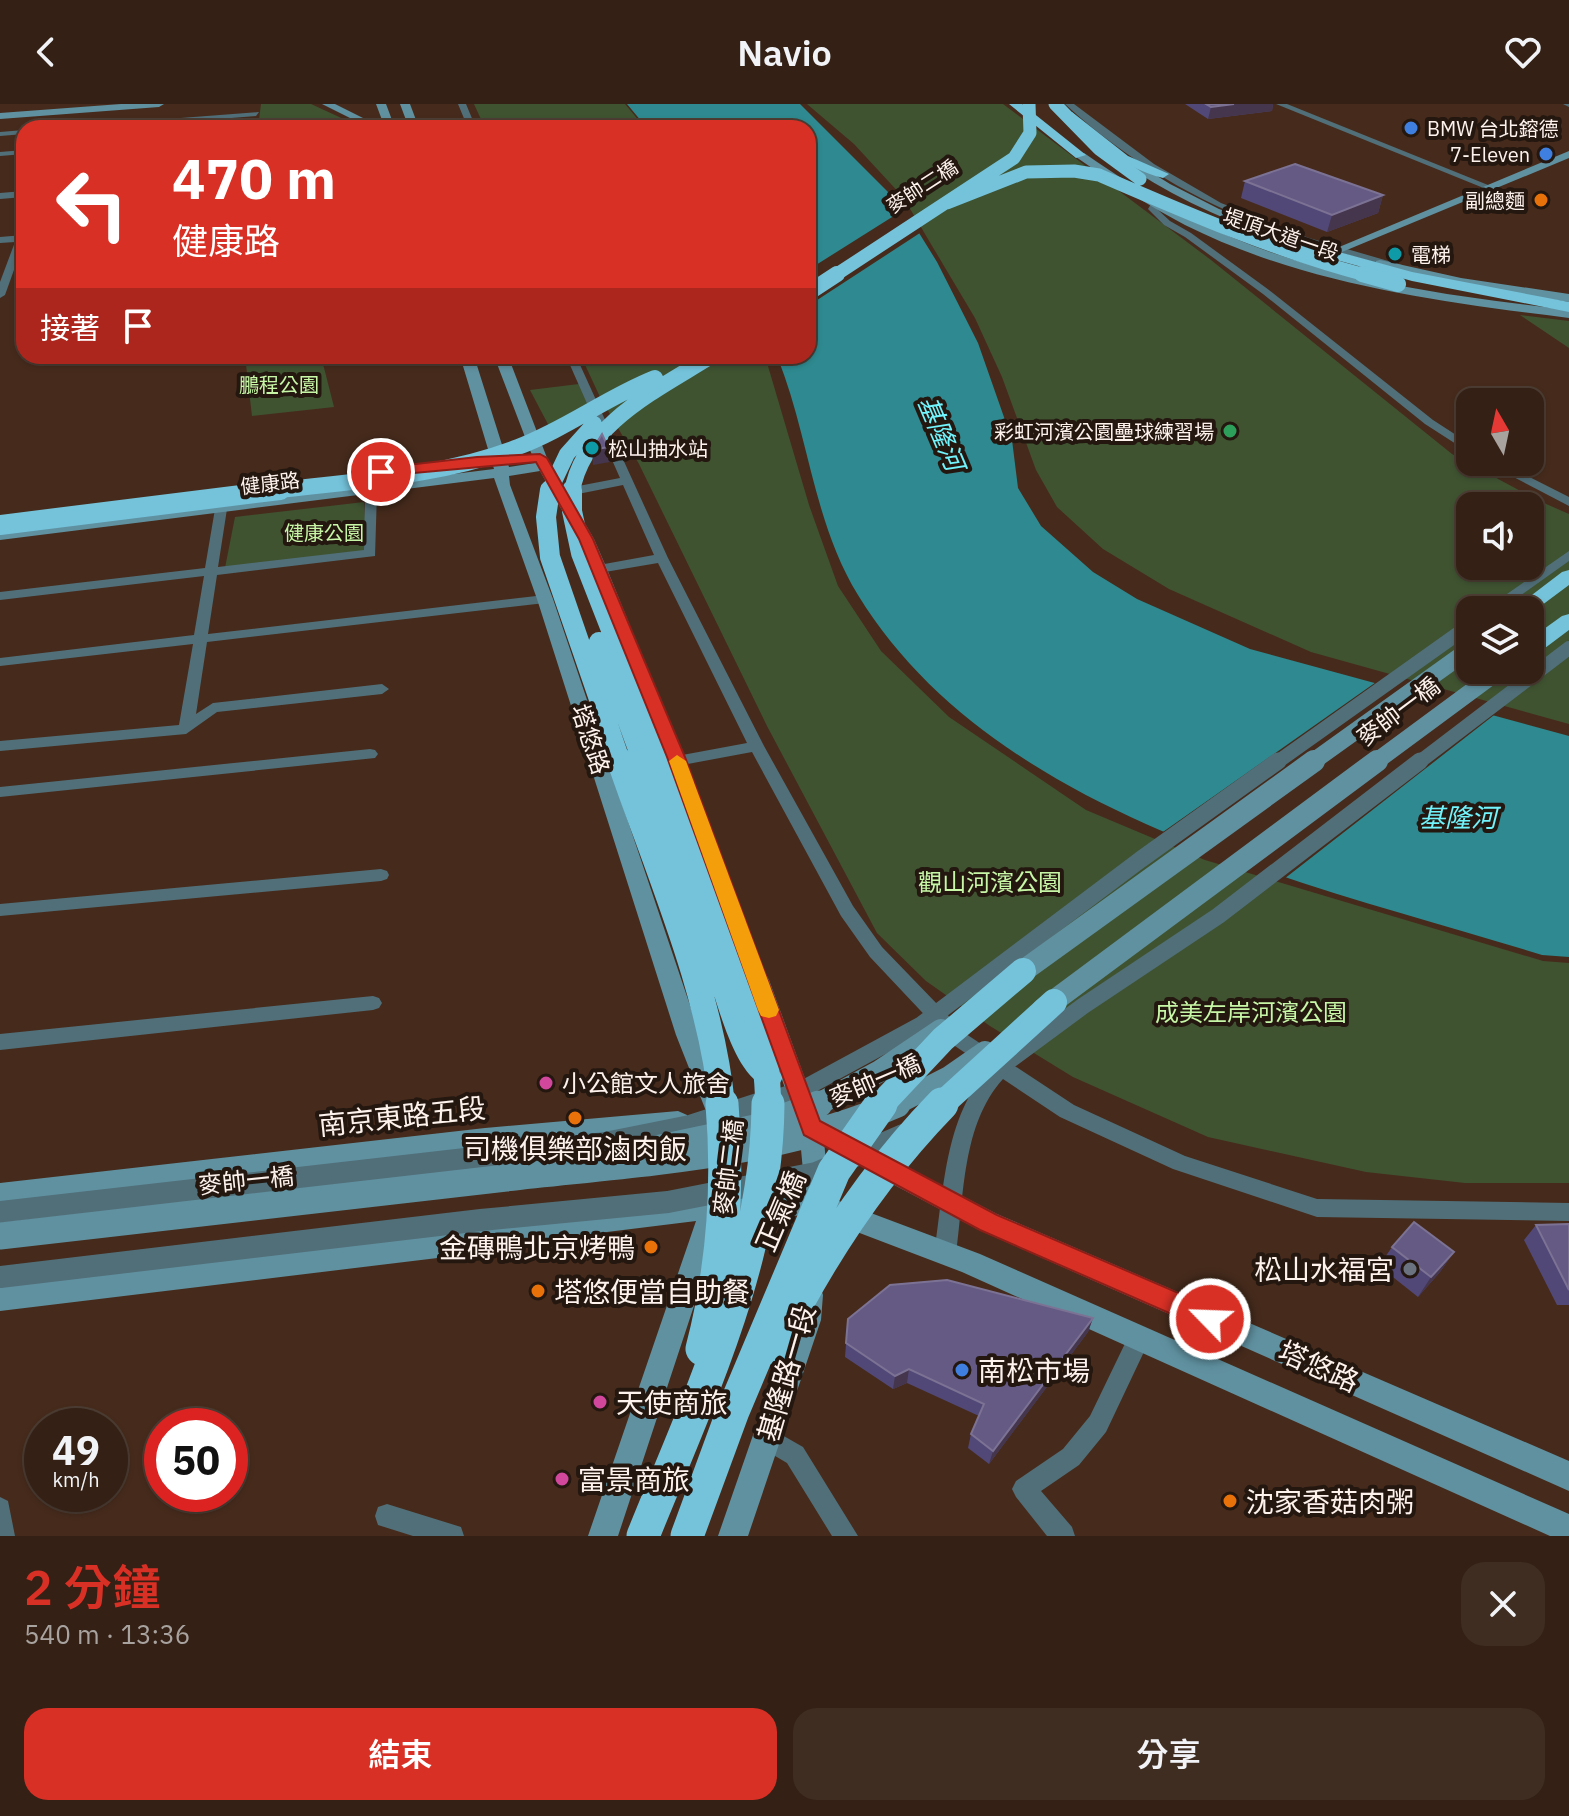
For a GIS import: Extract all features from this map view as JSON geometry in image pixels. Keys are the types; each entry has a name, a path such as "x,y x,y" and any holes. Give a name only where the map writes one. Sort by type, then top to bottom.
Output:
{"highway":[{"name":"堤頂大道一段","path":"1016,104 1080,155"},
{"name":"麥帥二橋","path":"816,276 992,163 1018,135 1021,117 1016,104"},
{"name":"麥帥二橋","path":"816,288 995,172 1025,145 1032,129 1029,104"},
{"name":"堤頂大道一段","path":"1054,104 1115,152"},
{"path":"1054,104 1099,149 1127,171 1213,216 1259,234 1359,265 1429,282 1569,307"},
{"path":"1069,105 1105,146 1136,170 1177,194 1261,230 1430,277 1569,299"},
{"path":"1115,152 1152,172 1163,174"},
{"path":"947,203 1026,172 1062,170 1099,175 1298,257 1454,299"},
{"name":"麥帥二橋","path":"641,1536 670,1456 709,1324 724,1228 727,1145 716,1055 698,987 550,557 545,531 545,504 559,463 604,413 677,364"},
{"path":"699,364 611,425 582,461 566,490 559,511 563,540 749,1052 811,1128"},
{"path":"0,522 438,470 517,448 556,430 624,390 655,378"},
{"name":"麥帥二橋","path":"566,490 581,553 737,953 756,1020 768,1088 767,1150 754,1227 726,1323 641,1536"},
{"path":"1543,596 1569,577"},
{"path":"1544,638 1569,619"},
{"name":"麥帥一橋","path":"1023,971 1456,658"},
{"name":"麥帥一橋","path":"1054,1002 1482,684"},
{"name":"正氣橋","path":"688,1536 733,1411 834,1171 854,1139 912,1065 1023,971"},
{"name":"正氣橋","path":"688,1536 777,1341 836,1239 911,1138 982,1064 1054,1002"}],"main road":[{"path":"0,114 104,105 159,104"},
{"path":"327,104 362,120"},
{"name":"堤頂大道一段","path":"1115,152 1177,193 1248,224 1303,243 1393,267 1569,299"},
{"path":"1338,250 1569,154"},
{"name":"堤頂大道一段","path":"1080,155 1112,180 1154,206 1226,238 1311,267 1413,293 1569,314"},
{"path":"1154,206 1165,197 1177,193 1250,218"},
{"name":"塔悠路","path":"469,364 501,467 502,485 545,599 688,1035 722,1121"},
{"path":"504,364 542,462 566,490 677,761 811,1128 815,1204 760,1311 673,1536"},
{"name":"健康路","path":"0,535 371,492 542,462"},
{"name":"健康路","path":"0,522 412,468 501,467"},
{"path":"412,468 415,486"},
{"name":"麥帥一橋","path":"0,1229 564,1163 677,1145 770,1123 839,1093 910,1052 1456,658"},
{"name":"麥帥一橋","path":"0,1236 674,1159 774,1145 860,1121 919,1095 977,1059 1482,684"},
{"path":"603,1536 714,1208 722,1121"},
{"name":"南京東路五段","path":"0,1194 617,1125 722,1121 811,1128"},
{"name":"塔悠路","path":"811,1128 988,1222 1569,1476"},
{"name":"塔悠路","path":"714,1208 761,1203 815,1204 945,1254 1140,1337 1569,1529"},
{"name":"基隆路一段","path":"733,1536 807,1320 815,1204"},
{"path":"0,1298 487,1240 534,1229 714,1208"}],"street":[{"path":"1069,105 1093,104"},
{"path":"1280,104 1489,187"},
{"name":"堤頂大道一段","path":"1069,105 1163,174 1250,218 1338,250 1492,287"},
{"path":"184,120 256,114"},
{"path":"1154,206 1152,209 1167,223 1266,292 1429,422 1456,440"},
{"path":"0,295 16,254"},
{"path":"575,364 662,558 756,746 847,911 876,952 959,1039 1067,1111 1180,1163 1317,1208 1569,1212"},
{"path":"1521,476 1566,497"},
{"path":"566,490 628,480"},
{"path":"0,596 370,553 371,492"},
{"path":"186,729 221,509"},
{"path":"1511,596 1569,555"},
{"path":"599,569 662,558"},
{"path":"0,662 545,599"},
{"path":"0,1212 605,1143 690,1126 803,1089 921,1025 1140,860 1456,635"},
{"path":"0,1277 481,1220 668,1202 816,1173 906,1134 969,1091 1083,1006 1218,916 1569,648"},
{"path":"0,746 186,729 213,708 382,689"},
{"path":"677,761 756,746"},
{"path":"0,792 370,754"},
{"path":"0,910 381,875"},
{"path":"0,1042 373,1003"},
{"path":"945,1254 962,1137 980,1091 1001,1068"},
{"path":"1063,1536 1024,1489 1071,1457 1098,1424 1140,1337"},
{"path":"768,1439 795,1455 846,1536"},
{"path":"0,1509 3,1536"},
{"path":"387,1516 452,1536"}],"green space":[{"path":"261,104 311,104 346,120 259,120"},
{"path":"474,104 625,104 638,120 481,120"},
{"path":"807,104 1003,104 1211,260 1456,456 1456,476 1493,476 1522,492 1456,492 1456,580 1544,580 1544,503 1569,514 1569,724 1311,652 1169,589 1103,549 1057,507 1036,470 1002,377 975,318 903,197 854,144"},
{"path":"1520,315 1569,321 1569,348"},
{"name":"鵬程公園","path":"246,364 323,364 334,407 252,416"},
{"path":"585,364 767,364 809,505 838,586 881,651 949,717 1086,810 1205,860 1543,961 1569,963 1569,1183 1465,1183 1366,1172 1208,1137 1073,1077 990,1026 926,981 877,933 767,726 639,464"},
{"path":"587,383 596,403 550,428 530,390"},
{"name":"健康公園","path":"364,502 367,552 225,568 235,517"}],"water":[{"name":"基隆河","path":"627,104 800,104 816,120 640,120"},
{"name":"基隆河","path":"816,120 903,207 937,262 978,343 1012,440 1018,488 1041,526 1093,572 1137,599 1250,649 1569,736 1569,957 1542,955 1356,900 1164,832 1073,788 990,735 917,672 858,595 831,538 780,364 816,364"}],"pier":[{"path":"908,207 923,231 816,301 816,265"},
{"path":"1379,680 1498,712 1284,879 1187,847 1160,834"}],"building":[{"path":"1206,104 1234,104 1211,107"},
{"path":"1295,164 1383,195 1332,215 1245,181"},
{"path":"602,434 608,447 592,450"},
{"path":"1414,1222 1454,1252 1431,1277 1392,1247"},
{"path":"1569,1224 1569,1290 1536,1225"},
{"name":"南松市場","path":"947,1280 1093,1318 993,1451 971,1434 984,1404 909,1369 895,1376 846,1343 848,1319 890,1285"}],"slow traffic":[{"path":"677,761 769,1010"}],"place":[{"name":"BMW 台北鎔德","path":"1411,128"},
{"name":"7-Eleven","path":"1546,154"},
{"name":"副總麵","path":"1541,200"},
{"name":"電梯","path":"1395,254"},
{"name":"彩虹河濱公園壘球練習場","path":"1230,431"},
{"name":"松山抽水站","path":"592,448"},
{"name":"小公館文人旅舍","path":"546,1083"},
{"name":"司機俱樂部滷肉飯","path":"575,1118"},
{"name":"金磚鴨北京烤鴨","path":"651,1247"},
{"name":"松山水福宮","path":"1410,1269"},
{"name":"塔悠便當自助餐","path":"538,1291"},
{"name":"南松市場","path":"962,1370"},
{"name":"天使商旅","path":"600,1402"},
{"name":"富景商旅","path":"562,1479"},
{"name":"沈家香菇肉粥","path":"1230,1501"}],"route":[{"path":"381,472 477,461 540,458 586,539 676,757 811,1128 988,1222 1210,1319"}],"park label":[{"name":"觀山河濱公園","path":"990,882"},
{"name":"成美左岸河濱公園","path":"1251,1012"}]}
